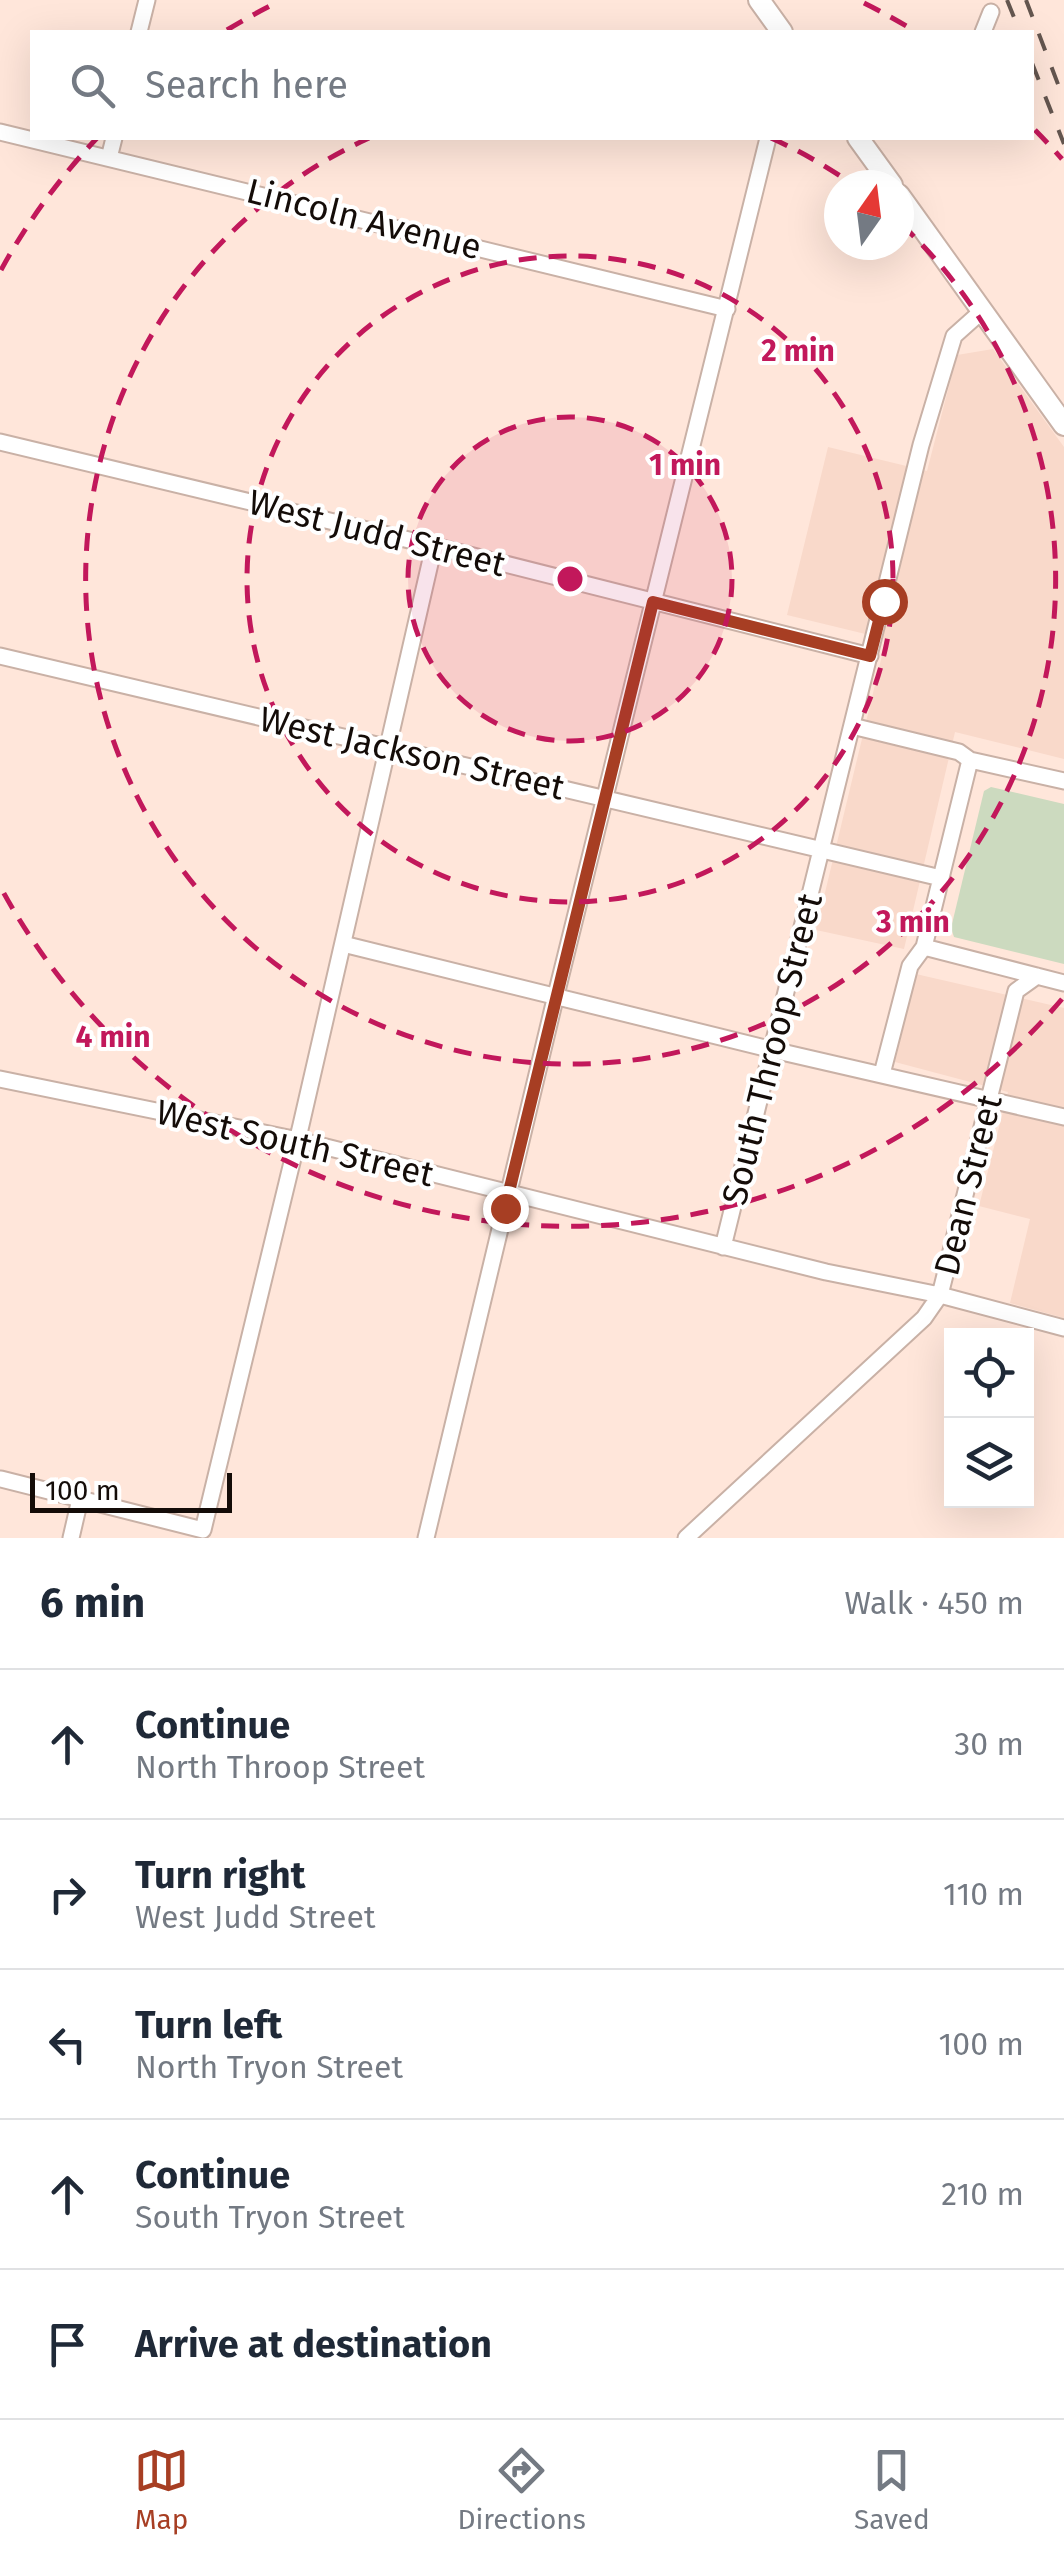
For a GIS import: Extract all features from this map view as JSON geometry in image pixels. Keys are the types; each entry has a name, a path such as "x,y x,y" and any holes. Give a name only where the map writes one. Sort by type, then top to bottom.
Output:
{"main road":[{"path":"758,0 780,30"},
{"path":"859,140 881,170"},
{"path":"914,216 1064,426"}],"street":[{"path":"139,30 146,0"},
{"path":"984,30 991,12"},
{"name":"Lincoln Avenue","path":"0,132 30,139"},
{"name":"Lincoln Avenue","path":"34,140 727,308"},
{"path":"109,158 114,140"},
{"path":"426,1538 768,140"},
{"name":"South Throop Street","path":"724,1247 921,445 954,336 982,311"},
{"name":"West Judd Street","path":"0,442 870,656"},
{"path":"0,1478 203,1530 298,1140 434,546"},
{"name":"West Jackson Street","path":"0,656 941,878"},
{"path":"852,726 959,752 970,760 1064,780"},
{"path":"882,1074 910,966 924,947 970,760"},
{"path":"343,944 1064,1117"},
{"path":"924,947 1064,983"},
{"path":"1000,967 1016,991 1037,976"},
{"name":"Dean Street","path":"686,1538 924,1318 940,1295 1016,991"},
{"name":"West South Street","path":"0,1079 298,1140 1064,1328"},
{"path":"70,1538 80,1498"}],"shaded area":[{"path":"993,349 1064,447 1064,759 955,732 904,949 816,930 886,639 787,615 828,447 927,471 957,355"},
{"path":"916,974 1064,1008 1064,1318 1010,1303 1030,1219 979,1206 1008,1092 895,1062"}],"green space":[{"path":"991,787 1064,804 1064,964 954,937 951,928 984,791"}],"railway":[{"path":"1007,0 1019,30"},
{"path":"1026,0 1064,100"},
{"path":"1034,68 1064,144"}],"route":[{"path":"505,1208 653,602 870,656 884,601"}]}
